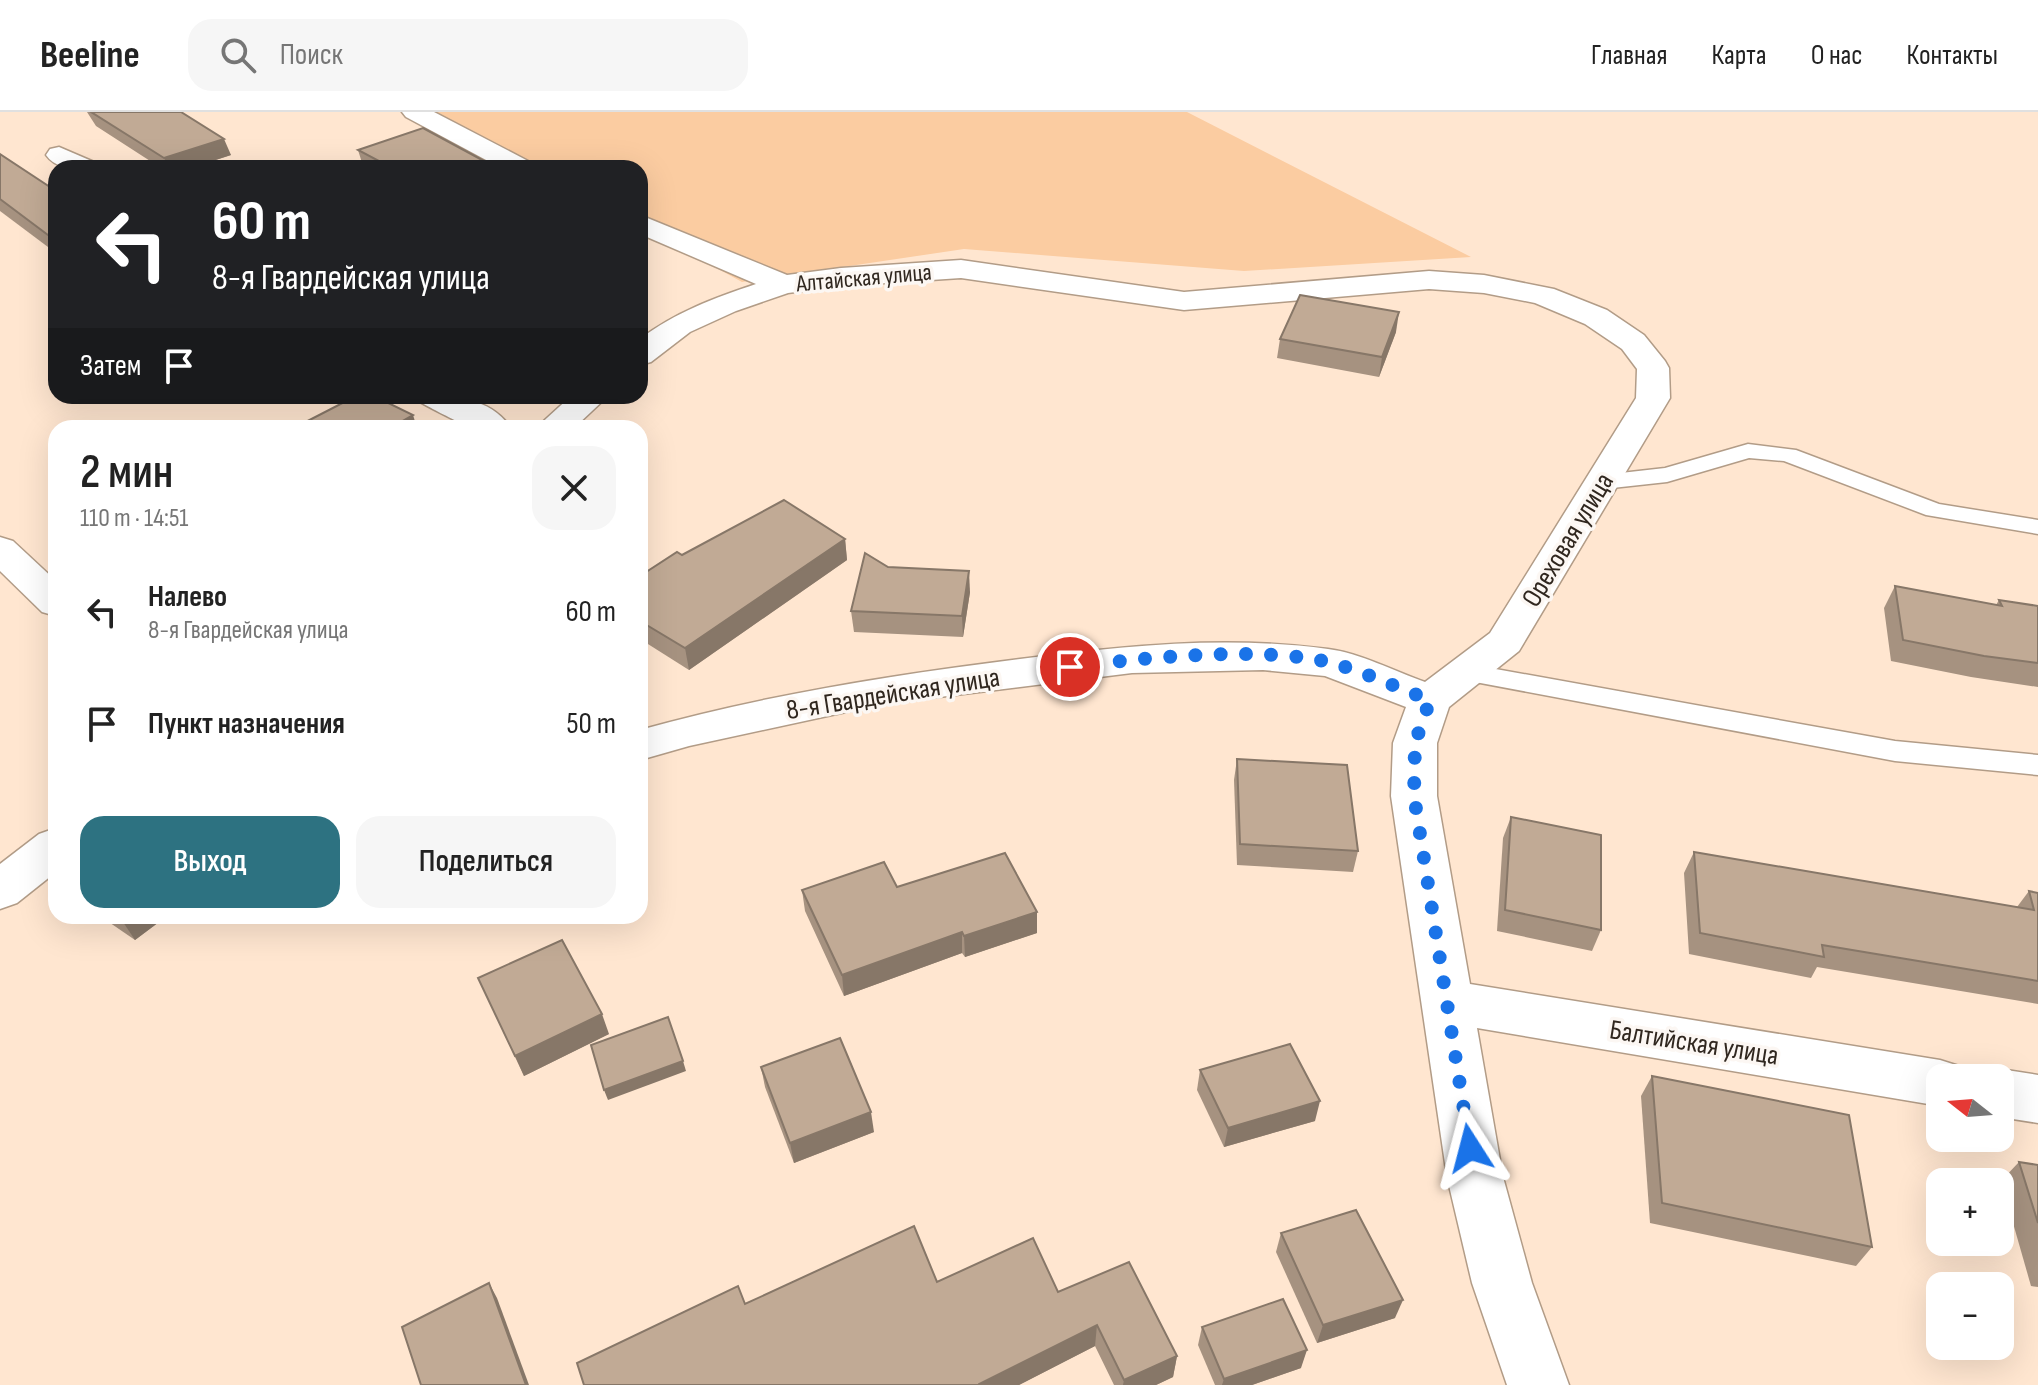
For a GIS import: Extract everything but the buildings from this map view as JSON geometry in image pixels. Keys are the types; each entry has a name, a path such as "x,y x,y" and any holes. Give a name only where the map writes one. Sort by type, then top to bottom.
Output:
{"street":[{"path":"415,112 506,160"},
{"path":"59,155 69,160"},
{"path":"648,227 784,285"},
{"name":"Алтайская улица","path":"648,349 679,325 725,304 784,285 841,277 961,269"},
{"name":"Ореховая улица","path":"961,269 1184,301 1429,280 1484,284 1543,295 1596,317 1633,342 1653,368 1653,398 1505,642 1430,700"},
{"path":"451,404 482,420"},
{"path":"562,420 582,404"},
{"path":"0,549 48,595"},
{"name":"8-я Гвардейская улица","path":"648,743 689,731 883,690 1132,659 1263,656 1331,663 1430,700"},
{"path":"1430,700 1415,743 1414,796 1475,1177 1502,1283 1538,1385"},
{"path":"0,890 48,852"},
{"name":"Балтийская улица","path":"1447,1002 1926,1081"},
{"path":"2014,1095 2038,1099"}],"lane":[{"path":"1603,482 1667,475 1748,451 1788,455 1934,510 2038,527"},
{"path":"1468,673 1895,751 2038,765"}],"shaded area":[{"path":"432,112 1187,112 1471,257 1244,271 964,249 742,282 648,230 648,160 519,160"}],"route":[{"path":"1070,667 1132,659 1263,656 1331,663 1430,700 1415,743 1414,796 1470,1148"}]}
